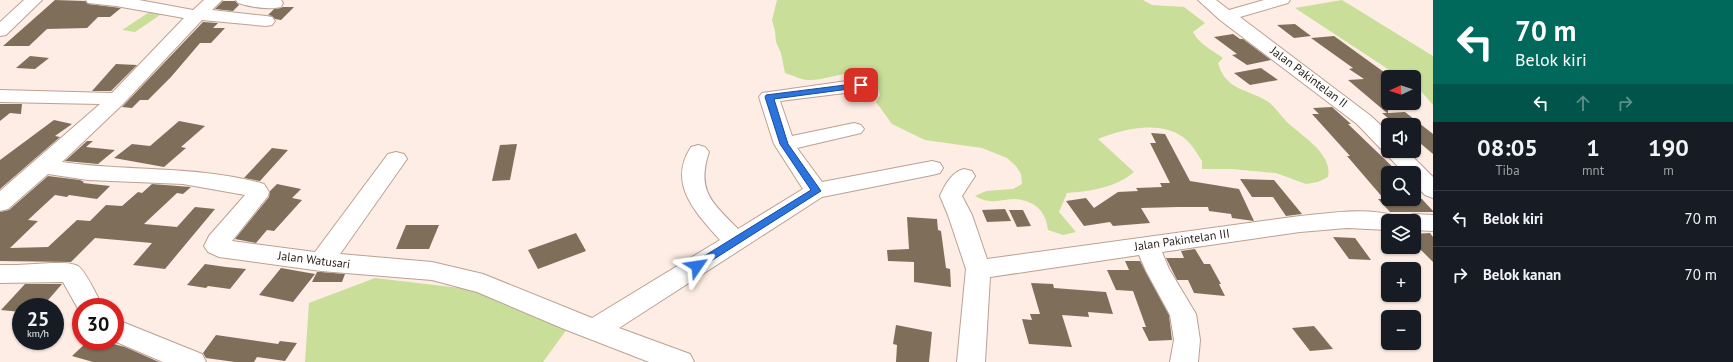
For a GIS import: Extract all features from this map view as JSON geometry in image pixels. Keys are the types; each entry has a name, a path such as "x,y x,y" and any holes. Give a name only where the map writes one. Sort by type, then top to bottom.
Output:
{"street":[{"path":"0,31 34,0"},
{"path":"94,0 116,1 196,15 266,21"},
{"path":"0,203 45,166 116,100 196,15 214,0"},
{"path":"244,0 275,4"},
{"name":"Jalan Pakintelan II","path":"1206,0 1364,120 1381,137"},
{"path":"1226,16 1282,0"},
{"path":"816,191 784,144 769,97 861,85"},
{"path":"0,96 116,100"},
{"path":"784,144 854,129"},
{"path":"698,152 693,166 694,192 735,241"},
{"path":"1402,158 1433,190"},
{"path":"321,262 396,159"},
{"name":"Jalan Watusari","path":"45,166 88,172 183,177 256,189 258,192 257,196 217,242 216,246 219,248 321,262 432,271 483,284 594,330 680,362"},
{"path":"594,330 816,191 932,168"},
{"path":"964,176 951,196 960,215 978,269 971,362"},
{"name":"Jalan Pakintelan III","path":"978,269 1300,224 1347,220 1381,222"},
{"path":"1421,222 1433,223"},
{"path":"1147,245 1158,271 1183,314 1187,340 1184,362"},
{"path":"0,274 70,273 85,298"},
{"path":"124,334 192,362"}],"green space":[{"path":"777,0 1143,0 1152,5 1184,7 1205,23 1193,32 1202,43 1223,58 1218,63 1226,79 1238,88 1270,103 1286,121 1321,153 1326,160 1328,177 1318,182 1306,184 1276,173 1232,169 1202,169 1202,161 1194,148 1183,137 1163,129 1130,129 1098,139 1134,172 1119,182 1102,188 1067,193 1059,212 1076,232 1063,235 1048,230 1045,217 1042,212 1028,202 1015,199 988,201 975,196 986,191 1013,189 1022,184 1021,174 1016,166 1007,158 982,148 925,140 892,124 876,102 880,95 875,83 868,76 860,73 850,73 805,80 785,73 781,53 776,42 772,20"},
{"path":"1342,0 1433,56 1433,105 1421,91 1421,70 1389,70 1295,8"},
{"path":"151,11 163,13 135,32 122,30"},
{"path":"375,278 477,290 567,329 543,362 305,362 309,303"}],"building":[{"path":"55,0 85,1 88,4 121,8 110,17 98,17 87,28 47,29 29,46 3,46"},
{"path":"223,1 235,1 239,5 233,11 215,9"},
{"path":"294,7 281,20 275,19 268,15 274,9"},
{"path":"203,22 218,23 213,28 225,28 211,43 200,43 171,77 148,100 140,100 132,108 122,107"},
{"path":"1295,24 1311,36 1294,38 1277,25"},
{"path":"1233,34 1240,39 1243,39 1271,60 1247,65 1232,55 1237,54 1214,37"},
{"path":"1334,36 1381,70 1381,108 1348,80 1364,79 1349,69 1353,68 1311,38"},
{"path":"30,56 49,58 35,69 16,68"},
{"path":"116,64 137,65 111,91 92,91"},
{"path":"1261,68 1278,80 1250,85 1234,73"},
{"path":"0,104 22,104 21,114 10,113 0,121"},
{"path":"1332,107 1351,124 1348,124 1381,156 1381,158 1383,158 1392,166 1381,166 1381,196 1347,156 1350,156 1312,114 1319,114 1313,108"},
{"path":"1383,110 1388,110 1388,113 1405,112 1413,118 1388,118 1382,113 1387,113"},
{"path":"54,120 72,124 55,136 60,137 0,189 0,160"},
{"path":"179,121 205,126 181,147 186,148 164,167 114,158 132,144 150,146"},
{"path":"1421,125 1433,134 1433,154 1421,144"},
{"path":"1151,133 1165,134 1190,181 1239,189 1254,221 1232,218 1231,214 1209,211 1208,207 1141,208 1150,223 1113,226 1110,222 1084,226 1066,201 1086,198 1094,208 1118,192 1138,191 1136,188 1162,187 1160,183 1170,183 1150,143 1156,143"},
{"path":"87,141 93,141 86,147 115,150 98,164 65,161"},
{"path":"517,144 510,180 492,181 500,145"},
{"path":"272,148 288,150 260,181 244,178"},
{"path":"48,176 80,180 84,182 83,183 110,186 97,199 69,195 67,197 55,195 28,220 38,221 10,248 48,247 77,220 90,221 106,205 122,206 138,192 142,193 152,184 191,187 183,194 177,193 144,224 177,227 195,207 215,209 165,269 133,265 152,243 95,238 71,262 0,261 0,212 9,210"},
{"path":"1240,179 1274,180 1302,214 1286,216 1273,197 1252,197"},
{"path":"277,184 301,189 292,198 302,200 274,231 267,230 256,243 235,239 269,197 270,191"},
{"path":"1421,199 1433,211 1433,212 1390,212 1384,206 1421,206"},
{"path":"1005,209 1011,221 987,222 982,210"},
{"path":"1009,210 1023,210 1031,226 1017,227"},
{"path":"907,217 937,219 938,230 941,231 946,268 950,269 951,287 914,282 914,262 888,261 887,250 909,249"},
{"path":"406,225 439,225 429,249 396,249"},
{"path":"576,233 586,251 538,269 528,250"},
{"path":"1430,233 1433,237 1433,262 1421,250 1421,234"},
{"path":"1333,237 1355,238 1371,260 1349,259"},
{"path":"1195,249 1204,264 1210,264 1221,284 1219,284 1225,296 1194,293 1188,280 1177,280 1166,258 1184,258 1181,251"},
{"path":"1125,261 1140,261 1169,315 1172,340 1149,341 1142,327 1146,327 1133,291 1116,290 1107,270 1129,270"},
{"path":"205,264 246,269 230,289 208,286 206,288 187,285"},
{"path":"281,268 315,274 293,302 259,295"},
{"path":"317,272 345,274 342,282 312,282"},
{"path":"1031,283 1053,284 1054,288 1106,292 1113,314 1088,312 1089,317 1062,315 1072,347 1029,344 1022,319 1032,320 1030,314 1040,314"},
{"path":"25,284 62,284 50,298 12,298"},
{"path":"12,298 12,311 1,310"},
{"path":"896,325 932,332 929,362 896,362 897,345 893,344"},
{"path":"1314,326 1333,349 1310,351 1292,328"},
{"path":"216,335 278,344 280,341 297,343 285,361 257,357 254,362 235,362 206,358 203,353"},
{"path":"124,347 159,362 93,362 72,356 78,350 124,350"}],"route":[{"path":"697,266 816,191 784,144 769,97 861,85"}]}
